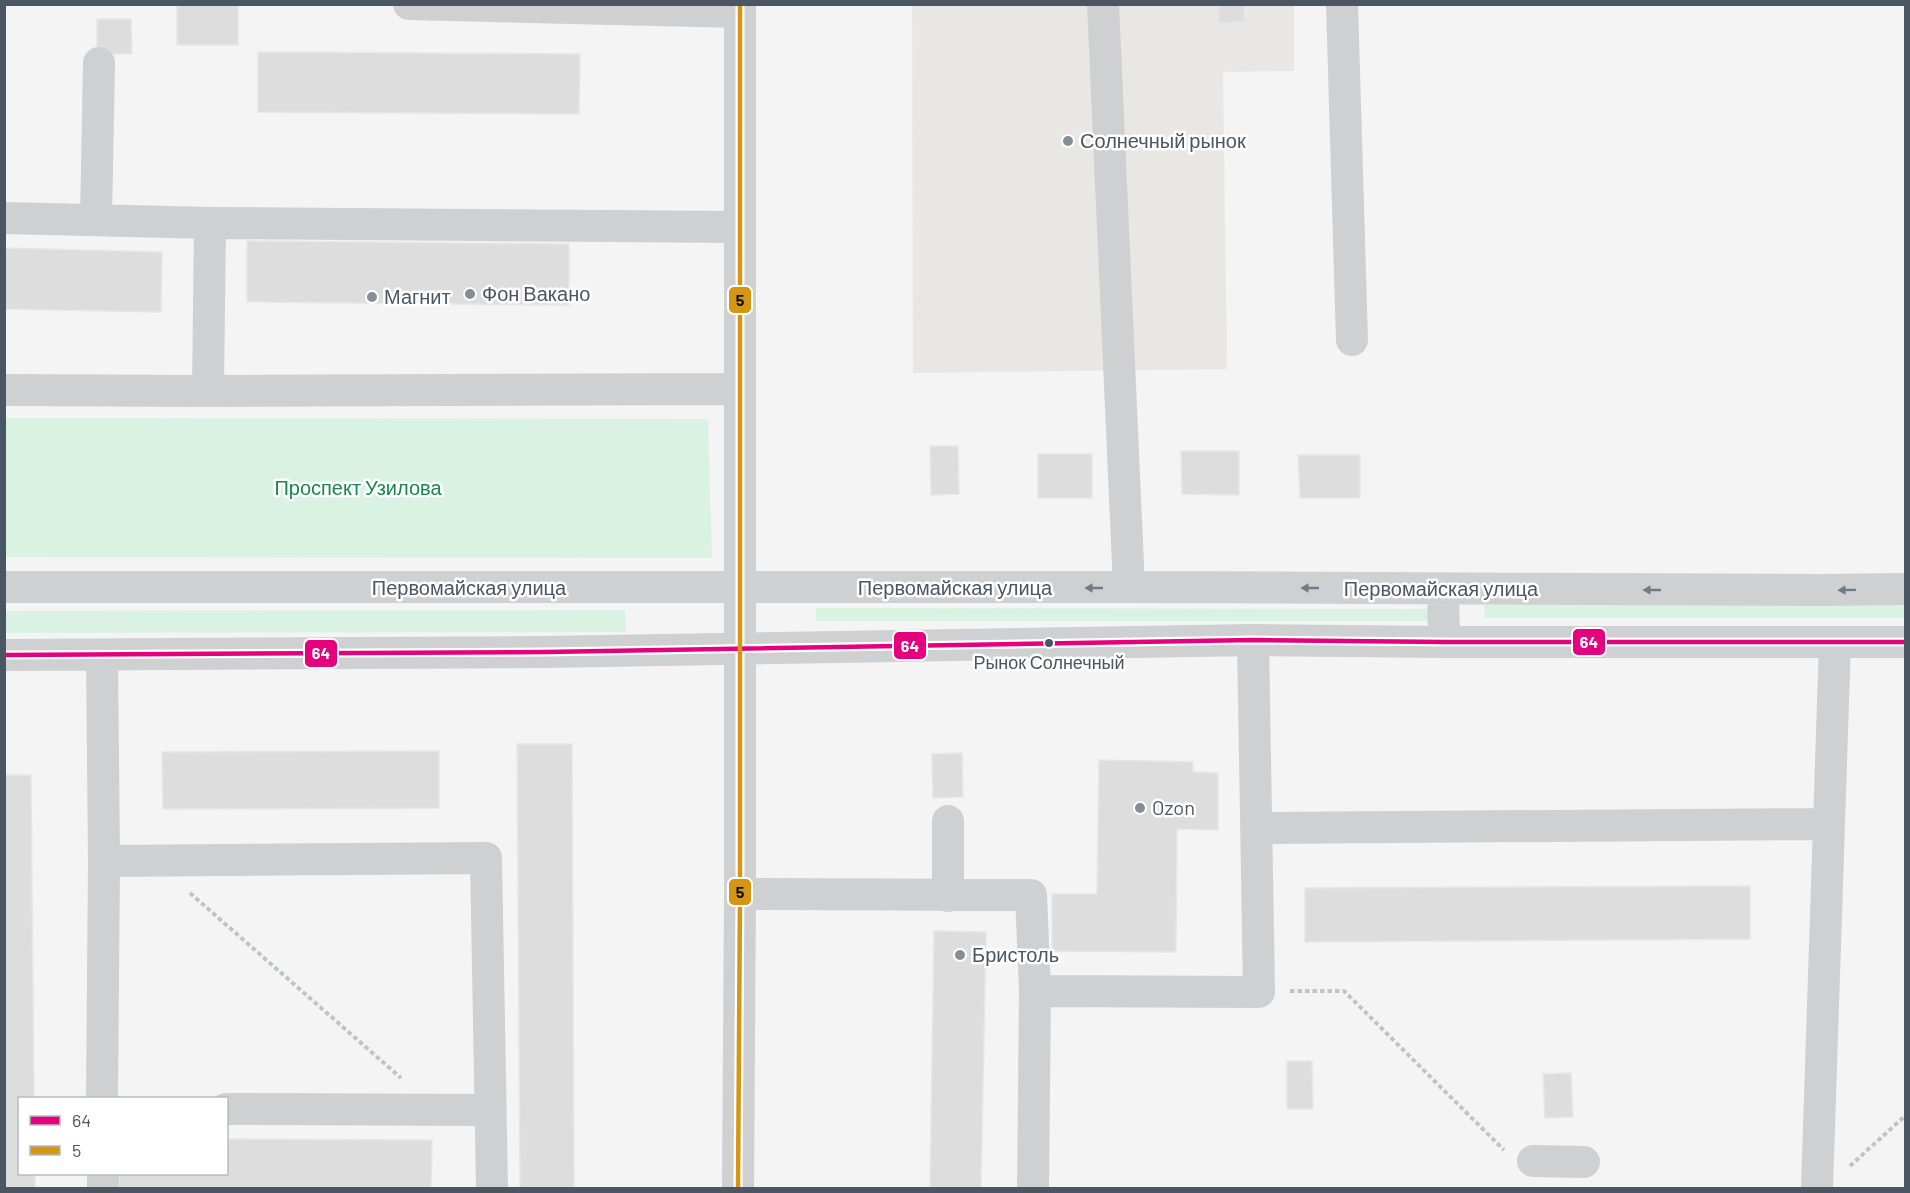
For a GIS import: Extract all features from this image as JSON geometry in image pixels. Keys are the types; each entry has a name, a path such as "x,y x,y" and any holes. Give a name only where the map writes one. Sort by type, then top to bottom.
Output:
{"street":[{"path":"409,4 740,8 738,1188"},
{"path":"1102,4 1129,587"},
{"path":"1342,4 1352,340"},
{"path":"96,220 99,63"},
{"path":"4,218 210,223 740,227"},
{"path":"208,391 210,223"},
{"path":"4,390 739,389"},
{"name":"Первомайская улица","path":"4,587 1905,589"},
{"path":"1443,589 1444,642"},
{"path":"1035,991 1259,992 1253,640"},
{"path":"4,655 546,652 1253,640 1905,642"},
{"path":"1816,1188 1835,642"},
{"path":"102,655 104,861 102,1097"},
{"path":"948,821 948,896"},
{"path":"1256,828 1828,824"},
{"path":"104,861 486,858 492,1188"},
{"path":"740,894 1031,895 1035,991 1033,1188"},
{"path":"228,1109 490,1110"},
{"path":"1521,1158 1584,1165"}],"path":[{"path":"189,892 403,1080"},
{"path":"1259,992 1344,991 1521,1158"},
{"path":"1849,1166 1905,1115"}],"shaded area":[{"name":"Солнечный рынок","path":"912,5 1294,5 1294,71 1223,72 1227,369 913,373"}],"green space":[{"name":"Проспект Узилова","path":"5,418 708,419 712,558 5,557"},
{"path":"1484,605 1905,605 1906,618 1485,618"},
{"path":"816,608 1434,609 1434,621 816,621"},
{"path":"625,610 626,632 4,633 5,611"}],"building":[{"path":"177,4 238,4 238,45 177,45"},
{"path":"1218,4 1244,4 1245,22 1219,23"},
{"path":"97,19 131,19 132,54 97,54"},
{"path":"258,52 580,54 579,114 258,112"},
{"path":"247,241 569,244 569,305 247,302"},
{"path":"4,248 162,252 161,312 4,309"},
{"path":"930,446 958,446 959,494 931,495"},
{"path":"1181,451 1239,451 1239,495 1182,494"},
{"path":"1038,454 1092,454 1092,498 1038,498"},
{"path":"1298,455 1360,455 1360,498 1300,498"},
{"path":"517,744 572,744 574,1188 520,1188"},
{"path":"439,751 439,808 163,809 162,752"},
{"path":"962,753 963,797 933,798 932,754"},
{"path":"1099,760 1193,762 1193,772 1218,773 1218,830 1177,829 1176,952 1052,951 1052,894 1097,894"},
{"path":"4,775 31,775 34,1097 18,1097 18,1175 35,1175 35,1188 4,1188"},
{"path":"1750,886 1750,939 1305,942 1305,888"},
{"path":"934,931 986,932 981,1188 930,1188"},
{"path":"1287,1061 1312,1061 1313,1109 1287,1109"},
{"path":"1571,1073 1573,1117 1545,1118 1543,1074"},
{"path":"228,1139 432,1140 431,1188 119,1188 119,1175 228,1175"}],"transit line":[{"name":"5","path":"738,1188 740,4"},
{"name":"64","path":"4,655 546,652 1253,640 1906,642"}],"place":[{"name":"Солнечный рынок","path":"1068,141"},
{"name":"Фон Вакано","path":"470,294"},
{"name":"Магнит","path":"372,297"},
{"name":"Рынок Солнечный","path":"1049,643"},
{"name":"Ozon","path":"1140,808"},
{"name":"Бристоль","path":"960,955"}]}
